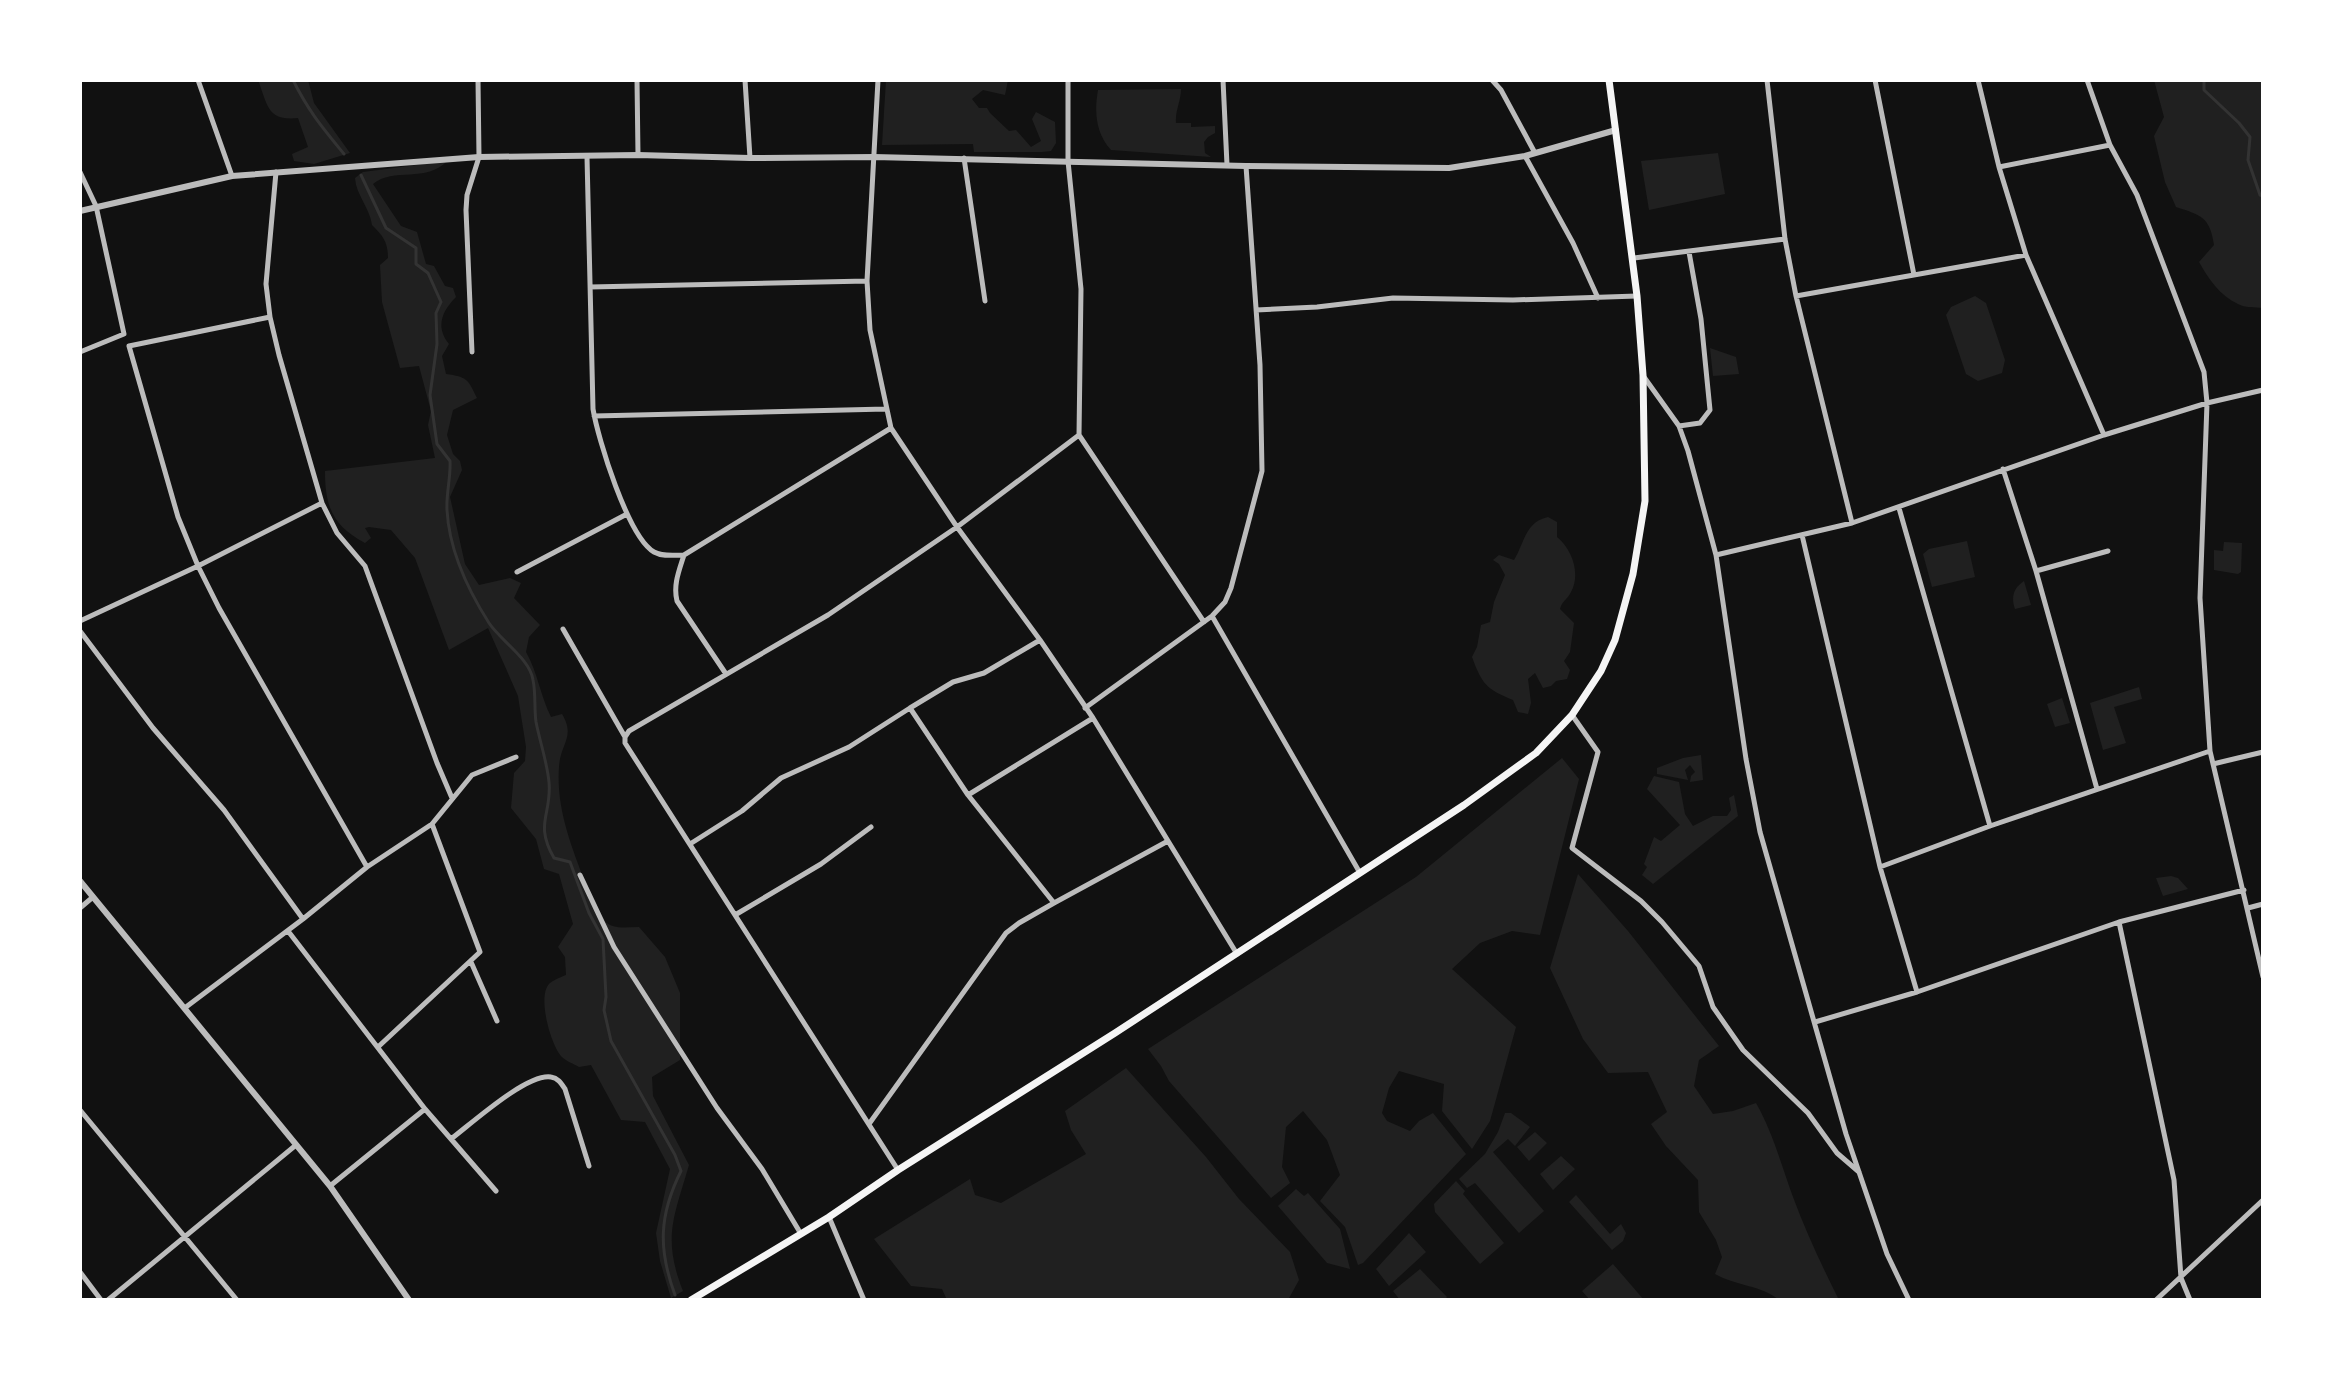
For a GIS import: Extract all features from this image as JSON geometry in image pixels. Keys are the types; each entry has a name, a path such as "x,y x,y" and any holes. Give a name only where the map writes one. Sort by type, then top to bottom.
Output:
{"main road":[{"path":"691,1300 829,1217 1360,873 1513,771 1536,753 1572,715 1606,661 1625,608 1645,501 1643,375 1634,258 1609,80"}],"street":[{"path":"198,80 232,176"},
{"path":"472,352 466,210 467,195 479,157 478,80"},
{"path":"637,80 638,155"},
{"path":"745,80 750,158"},
{"path":"878,80 867,281 870,330 891,428 957,527 1093,718 1237,954"},
{"path":"1068,80 1068,161 1081,289 1079,435 1204,622"},
{"path":"1223,80 1227,165"},
{"path":"1492,80 1501,90 1535,153"},
{"path":"1767,80 1785,239 1852,523"},
{"path":"1875,80 1914,275"},
{"path":"1978,80 1999,167 2026,255 2104,435"},
{"path":"2087,80 2110,145 2137,195 2201,358 2207,403 2200,598 2210,751 2263,977"},
{"path":"80,211 232,176 479,157 964,158 1449,168 1525,156 1616,130"},
{"path":"1999,167 2110,145"},
{"path":"1525,156 1573,243 1598,298"},
{"path":"587,157 594,416 627,514 644,544 664,556 684,555 891,428"},
{"path":"964,158 985,301"},
{"path":"1085,708 1212,616 1225,602 1231,588 1262,471 1261,394 1246,166"},
{"path":"80,172 96,206 124,334 178,517 198,566 367,867"},
{"path":"276,172 267,252 266,284 270,317 322,503 337,533 365,566 452,798"},
{"path":"1634,258 1785,239"},
{"path":"1679,426 1700,423 1710,410 1701,319 1689,252"},
{"path":"1796,296 2026,255"},
{"path":"590,287 867,281"},
{"path":"1256,310 1393,298 1637,296"},
{"path":"129,346 270,317"},
{"path":"80,352 124,334"},
{"path":"1643,375 1679,426 1716,555 1760,832 1846,1134 1887,1254 1909,1300"},
{"path":"1716,555 1852,523 2104,435 2207,403 2263,390"},
{"path":"594,416 886,409"},
{"path":"625,737 629,731 828,615 957,527 1079,435"},
{"path":"2003,469 2036,571 2097,789"},
{"path":"80,621 322,503"},
{"path":"1899,508 1990,826"},
{"path":"517,572 627,514"},
{"path":"1802,535 1880,867 1917,992"},
{"path":"2036,571 2108,551"},
{"path":"684,555 677,575 677,601 726,674"},
{"path":"1212,616 1360,873"},
{"path":"563,629 625,737 625,743 898,1170"},
{"path":"80,631 153,728 224,810 303,919"},
{"path":"690,844 742,811 781,778 849,747 953,682 984,673 1040,640"},
{"path":"910,708 968,795 1054,903"},
{"path":"1572,715 1598,752 1572,848 1641,901 1662,922 1699,966 1713,1007 1743,1050 1808,1113 1837,1153 1860,1173"},
{"path":"968,795 1093,718"},
{"path":"1880,867 2210,751"},
{"path":"2213,764 2263,752"},
{"path":"186,1007 367,867 432,824 472,775 516,757"},
{"path":"378,1047 478,956 480,947 432,824"},
{"path":"735,915 821,864 871,827"},
{"path":"869,1124 1006,933 1168,841"},
{"path":"580,875 614,947 717,1108 762,1169 801,1234"},
{"path":"80,881 330,1186 409,1300"},
{"path":"1815,1022 1917,992 2119,922 2244,890"},
{"path":"80,908 93,897"},
{"path":"2248,908 2263,904"},
{"path":"2119,922 2174,1180 2181,1278 2190,1300"},
{"path":"288,931 425,1109 496,1191"},
{"path":"471,962 497,1021"},
{"path":"451,1139 517,1089 549,1077 557,1079 565,1089 589,1166"},
{"path":"330,1186 425,1109"},
{"path":"80,1110 237,1300"},
{"path":"108,1300 296,1145"},
{"path":"2156,1300 2263,1200"},
{"path":"829,1217 864,1300"},
{"path":"80,1272 101,1300"}],"shaded area":[{"path":"258,80 308,80 314,103 350,153 314,164 294,161 292,154 308,147 298,118 274,114"},
{"path":"886,80 1008,80 1005,95 983,90 972,99 979,108 987,108 1009,131 1016,130 1031,147 1041,141 1032,119 1036,112 1055,122 1056,143 1051,151 1042,152 974,152 973,144 882,145"},
{"path":"2154,80 2262,80 2263,308 2247,307 2232,301 2220,291 2199,262 2214,245 2212,236 2203,218 2176,207 2165,182 2154,136 2164,117"},
{"path":"1181,89 1176,123 1191,123 1191,127 1215,126 1215,133 1204,142 1205,153 1211,157 1111,150 1097,122 1098,90"},
{"path":"1718,153 1725,194 1649,210 1641,161"},
{"path":"447,161 430,171 390,176 373,184 401,226 417,232 426,264 434,266 445,286 453,288 456,297 442,319 442,331 449,344 442,356 446,374 466,380 477,398 453,410 447,435 462,470 450,497 465,564 479,585 510,578 521,583 514,598 540,625 529,637 526,652 551,717 562,714 568,729 559,767 562,812 591,897 598,913 608,924 639,927 665,957 680,993 680,1060 652,1077 653,1096 689,1165 672,1228 673,1256 683,1291 671,1298 656,1233 670,1169 645,1122 621,1120 591,1065 579,1067 562,1057 547,1021 546,990 549,984 566,975 565,957 558,947 573,924 559,874 544,869 536,839 511,808 514,773 525,761 526,747 518,696 488,628 449,650 415,558 391,530 365,528 371,538 365,543 354,537 338,522 327,495 325,471 435,458 428,425 431,411 419,366 400,368 382,302 380,265 388,258 386,243 372,225 355,178 363,172"},
{"path":"1975,296 1986,303 2005,360 2002,373 1978,381 1966,374 1946,315 1951,307"},
{"path":"1710,348 1736,357 1739,374 1713,376"},
{"path":"1548,517 1557,522 1557,537 1571,555 1575,570 1574,585 1560,609 1574,623 1570,652 1564,661 1570,670 1567,679 1543,688 1535,673 1528,679 1531,703 1528,714 1518,712 1513,700 1486,684 1472,657 1481,625 1490,622 1505,575 1493,560 1499,555 1514,560 1530,528"},
{"path":"1967,541 1975,577 1932,587 1923,554 1929,549"},
{"path":"2224,542 2242,543 2241,572 2238,574 2214,570 2214,550 2223,551"},
{"path":"2024,581 2031,605 2015,609 2014,594"},
{"path":"2139,687 2142,699 2114,707 2126,743 2103,750 2090,703"},
{"path":"2062,698 2070,723 2055,727 2047,704"},
{"path":"1701,755 1703,780 1690,782 1695,772 1690,765 1685,770 1688,780 1657,774 1657,768"},
{"path":"1562,758 1579,779 1540,935 1512,931 1480,943 1452,969 1516,1027 1490,1121 1472,1149 1442,1111 1444,1084 1399,1071 1389,1088 1382,1113 1387,1121 1410,1131 1433,1113 1466,1154 1358,1265 1345,1227 1320,1201 1340,1175 1327,1140 1303,1111 1286,1127 1282,1167 1290,1183 1271,1198 1169,1081 1148,1049 1416,877"},
{"path":"1654,776 1679,782 1685,814 1693,826 1713,816 1727,816 1731,810 1729,798 1734,795 1738,816 1653,884 1642,875 1654,837 1661,841 1680,825 1647,789"},
{"path":"1578,874 1628,931 1719,1046 1699,1060 1694,1086 1713,1114 1756,1103 1772,1137 1803,1223 1839,1300 1779,1300 1764,1291 1715,1274 1722,1257 1699,1212 1698,1180 1666,1146 1651,1124 1667,1112 1648,1072 1608,1073 1583,1039 1550,968"},
{"path":"2156,878 2178,878 2188,889 2163,896"},
{"path":"1126,1068 1206,1157 1239,1199 1290,1252 1299,1280 1288,1300 947,1300 942,1289 911,1286 874,1239 970,1179 975,1195 1001,1203 1086,1154 1071,1130 1065,1111"},
{"path":"1505,1113 1511,1113 1530,1127 1515,1146 1508,1139 1493,1152 1544,1211 1519,1233 1475,1183 1467,1188 1459,1179 1485,1154"},
{"path":"1535,1132 1547,1143 1529,1161 1517,1147"},
{"path":"1561,1156 1575,1169 1553,1190 1540,1174"},
{"path":"1456,1181 1465,1191 1463,1194 1504,1243 1480,1264 1435,1212 1434,1204"},
{"path":"1296,1189 1304,1196 1308,1193 1340,1229 1350,1269 1327,1263 1278,1206"},
{"path":"1576,1195 1610,1234 1621,1224 1626,1233 1623,1241 1612,1250 1569,1202"},
{"path":"1409,1233 1426,1252 1389,1286 1376,1269"},
{"path":"1613,1264 1644,1300 1590,1300 1582,1291"},
{"path":"1420,1269 1447,1297 1444,1300 1400,1300 1393,1291"}],"waterway":[{"path":"293,80 310,110 344,154"},
{"path":"2204,80 2204,90 2250,137 2248,160 2263,196"},
{"path":"361,175 386,228 416,248 416,264 428,273 441,302 436,313 437,344 430,395 437,444 450,461 447,510 451,539 461,569 481,610 494,630 521,657 531,672 536,722 549,782 544,827 548,846 554,858 570,862 589,913 603,939 604,1010 611,1041 681,1171 668,1202 663,1232 669,1278 675,1295"}]}
